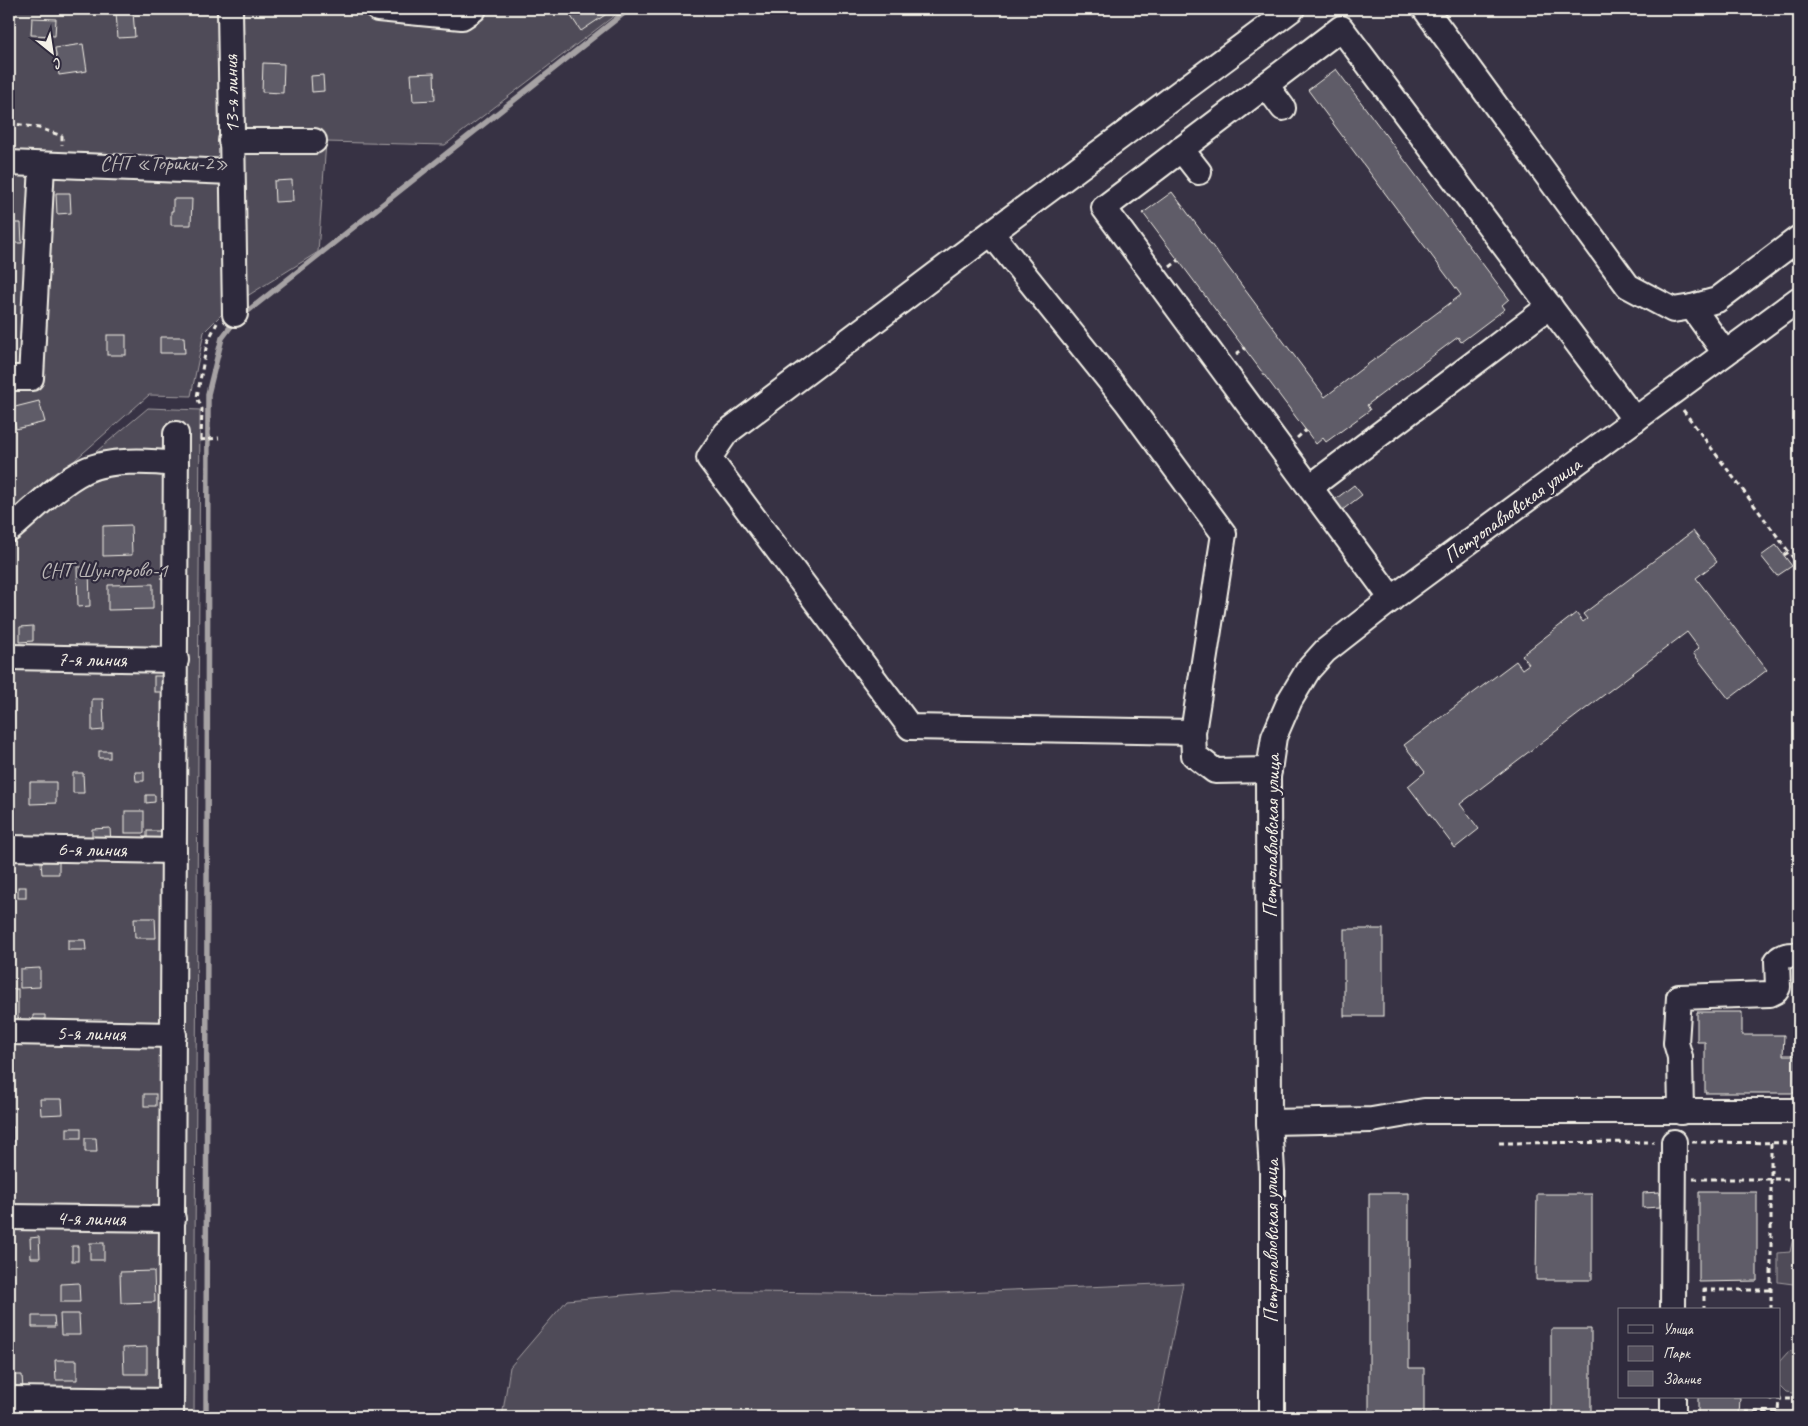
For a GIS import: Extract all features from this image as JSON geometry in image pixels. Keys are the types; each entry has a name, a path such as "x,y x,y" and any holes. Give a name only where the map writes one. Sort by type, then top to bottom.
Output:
{"street":[{"name":"13-я линия","path":"230,9 235,306"},
{"path":"378,9 462,17 474,9"},
{"path":"1193,732 910,727 709,458 726,433 1292,9"},
{"path":"1425,9 1628,286 1673,310 1717,300 1799,238"},
{"path":"1392,598 1104,208 1342,28 1635,420"},
{"path":"1266,85 1283,108"},
{"path":"231,141 314,141"},
{"path":"1181,149 1199,172"},
{"path":"9,163 232,172"},
{"path":"20,378 52,165"},
{"path":"991,233 1126,401 1224,534 1193,732 1194,755 1215,771 1269,770"},
{"name":"Петропавловская улица","path":"1272,1417 1272,1172 1269,1122 1269,770 1274,737 1290,700 1308,670 1325,651 1392,598 1799,299"},
{"path":"1310,487 1550,306"},
{"path":"1692,307 1725,353"},
{"path":"9,1399 171,1409 176,434"},
{"path":"9,530 68,481 86,470 125,463 151,462 176,464"},
{"name":"7-я линия","path":"9,657 176,660"},
{"name":"6-я линия","path":"9,848 174,851"},
{"path":"1682,1112 1680,1057 1676,1043 1679,998 1770,994 1776,991 1778,986 1777,961 1779,958 1783,955 1799,955"},
{"name":"5-я линия","path":"9,1032 174,1035"},
{"path":"1269,1122 1372,1120 1424,1111 1799,1111"},
{"path":"1673,1308 1674,1142"},
{"name":"4-я линия","path":"9,1217 173,1219"},
{"path":"1673,1398 1673,1417"}],"path":[{"path":"9,123 39,128 62,136 52,165"},
{"path":"219,438 201,440 202,409 197,397 207,343 215,325 235,306"},
{"path":"1683,410 1799,566"},
{"path":"1784,556 1789,552"},
{"path":"1498,1142 1799,1143"},
{"path":"1771,1142 1771,1308"},
{"path":"1690,1179 1799,1179"},
{"path":"1704,1308 1704,1290 1771,1290"},
{"path":"1770,1398 1779,1400 1799,1399"},
{"path":"1745,1412 1778,1412 1779,1400"}],"green space":[{"name":"СНТ «Торики-2»","path":"9,9 623,9 445,145 326,142 318,252 244,298 236,300 204,332 191,396 149,395 9,518"},
{"name":"СНТ Шунгорово-1","path":"148,408 200,410 194,1417 9,1417 9,525"},
{"path":"1799,1232 1799,1281 1793,1284 1778,1282 1778,1253 1790,1252 1793,1238"},
{"path":"1183,1283 1157,1417 502,1417 510,1367 567,1300 670,1291 913,1294"},
{"path":"1799,1348 1799,1394 1786,1392 1780,1386 1780,1361 1788,1352"}],"building":[{"path":"566,9 614,9 581,31"},
{"path":"133,12 135,37 118,38 116,13"},
{"path":"32,18 56,19 55,36 31,35"},
{"path":"83,44 87,71 59,75 55,48"},
{"path":"263,63 284,64 283,93 262,92"},
{"path":"1336,69 1509,299 1502,305 1505,309 1461,342 1458,337 1367,405 1370,410 1326,442 1323,438 1316,444 1143,213 1172,192 1325,397 1461,295 1308,90"},
{"path":"434,73 435,100 413,101 411,74"},
{"path":"323,75 324,91 312,92 311,76"},
{"path":"292,180 293,201 275,202 274,181"},
{"path":"56,193 70,193 71,213 57,214"},
{"path":"173,199 192,199 191,225 171,225"},
{"path":"9,223 21,223 22,243 9,243"},
{"path":"107,335 126,335 126,355 107,355"},
{"path":"160,337 184,337 185,353 160,353"},
{"path":"39,401 45,422 16,429 11,408"},
{"path":"1354,485 1362,495 1341,511 1333,501"},
{"path":"131,525 132,555 103,556 103,526"},
{"path":"1693,531 1717,562 1696,578 1767,670 1729,699 1693,653 1699,648 1687,632 1460,804 1479,829 1455,848 1408,786 1425,772 1404,745 1516,661 1522,669 1529,664 1522,655 1576,613 1583,622 1587,619 1583,614"},
{"path":"1776,545 1792,566 1777,576 1761,556"},
{"path":"77,567 89,567 90,606 78,607"},
{"path":"153,584 153,609 108,610 108,585"},
{"path":"33,626 33,641 20,642 20,627"},
{"path":"154,676 165,676 165,692 154,692"},
{"path":"92,699 103,699 104,730 92,731"},
{"path":"99,751 110,751 110,758 99,758"},
{"path":"135,772 144,772 144,781 136,781"},
{"path":"73,773 83,773 84,793 73,793"},
{"path":"30,782 56,782 56,803 30,804"},
{"path":"146,795 155,795 155,802 146,803"},
{"path":"125,811 144,811 144,833 125,833"},
{"path":"110,828 111,843 92,843 92,829"},
{"path":"147,831 164,831 164,844 147,844"},
{"path":"59,861 59,874 42,874 41,862"},
{"path":"18,887 26,887 26,898 18,898"},
{"path":"134,918 155,918 156,938 135,938"},
{"path":"1344,929 1383,929 1383,1016 1344,1016"},
{"path":"68,940 85,940 86,950 68,950"},
{"path":"40,968 40,987 20,988 20,969"},
{"path":"9,989 18,989 18,1022 9,1022"},
{"path":"1796,998 1799,998 1799,1093 1705,1093 1705,1042 1697,1042 1697,1012 1742,1012 1742,1035 1784,1035 1783,1055 1796,1055"},
{"path":"33,1015 45,1015 45,1022 33,1023"},
{"path":"144,1094 156,1094 156,1106 144,1106"},
{"path":"40,1099 62,1099 63,1114 41,1115"},
{"path":"9,1127 14,1127 14,1141 9,1141"},
{"path":"67,1128 81,1128 81,1138 67,1138"},
{"path":"85,1138 96,1138 97,1152 85,1152"},
{"path":"1659,1192 1660,1207 1643,1208 1643,1193"},
{"path":"1699,1192 1757,1192 1757,1281 1699,1282"},
{"path":"1369,1193 1409,1193 1409,1368 1424,1368 1424,1415 1551,1415 1551,1329 1591,1329 1591,1417 1369,1417"},
{"path":"1537,1194 1592,1194 1592,1280 1536,1280"},
{"path":"39,1237 40,1258 31,1258 30,1238"},
{"path":"90,1243 104,1243 104,1260 90,1260"},
{"path":"72,1246 78,1246 78,1261 72,1261"},
{"path":"154,1271 155,1302 121,1303 120,1272"},
{"path":"79,1283 80,1302 61,1302 61,1284"},
{"path":"60,1314 79,1314 80,1335 61,1335"},
{"path":"32,1316 54,1316 55,1327 32,1327"},
{"path":"147,1347 147,1374 124,1374 123,1348"},
{"path":"55,1360 77,1360 77,1380 56,1380"},
{"path":"15,1375 22,1375 23,1390 15,1390"},
{"path":"1698,1398 1740,1398 1739,1417 1698,1417"}],"waterway":[{"path":"206,1417 208,394 222,338 234,322 629,9"}]}
